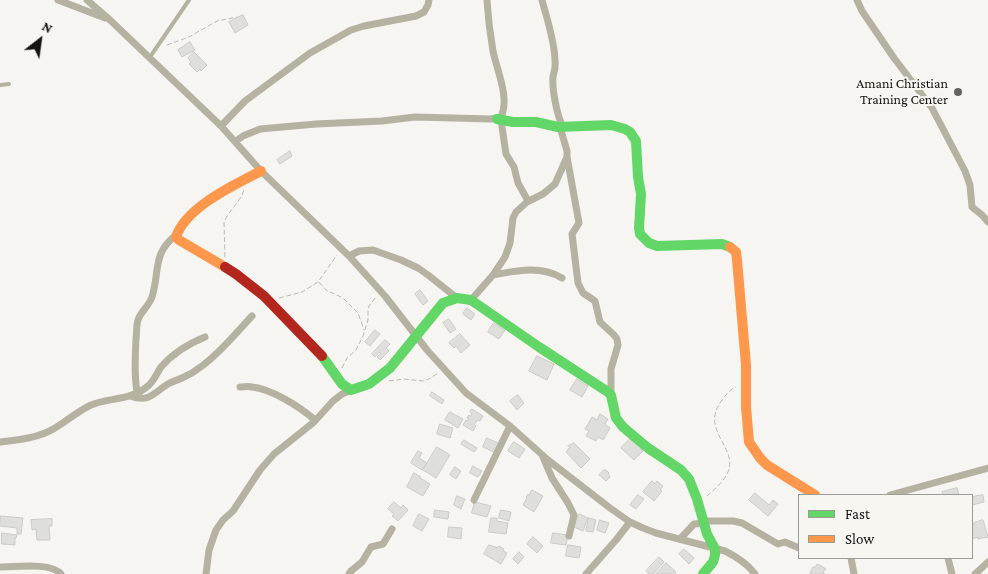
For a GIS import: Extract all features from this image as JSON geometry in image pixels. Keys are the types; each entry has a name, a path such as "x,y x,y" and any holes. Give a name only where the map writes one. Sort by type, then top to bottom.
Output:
{"street":[{"path":"58,0 110,20"},
{"path":"87,0 222,126 261,170 342,248 381,291 444,370 466,393 630,522 650,531 725,551 741,560 755,574"},
{"path":"222,126 245,101 310,53 351,30 416,16 424,12 428,5 428,0"},
{"path":"487,0 493,52 504,101 504,110 499,119 506,154 515,169 516,178 527,202"},
{"path":"471,300 493,275 508,252 514,214 527,202 543,194 555,184 566,157 567,151 557,113 554,89 553,77 556,62 542,0"},
{"path":"857,0 862,11 894,58 932,108 965,171 970,185 972,207 988,222"},
{"path":"236,141 260,129 415,117 499,119 513,122 536,122 561,127 611,125 630,132 636,141 638,177 642,194 640,234 649,243 656,246 722,244 736,252 746,365 749,442 767,465 813,494"},
{"path":"566,157 579,223 572,234 578,283 583,293 595,301 600,322 617,339 618,345 611,369 611,395 616,418 623,427 648,448 688,476 699,504 707,534 716,549 713,562 703,574"},
{"path":"133,394 136,324 150,303 159,257 164,247 188,219 210,198 261,170"},
{"path":"176,234 179,240 242,278 272,303 320,353 342,384 351,390"},
{"path":"349,256 359,251 374,250 401,260 418,268 457,298"},
{"path":"493,275 541,270 562,278"},
{"path":"206,574 209,550 216,530 233,511 269,459 342,394 377,379 390,368 443,303 457,298 471,300 611,395"},
{"path":"133,394 142,398 153,396 171,382 183,378 203,365 234,337 252,316"},
{"path":"0,442 20,440 53,430 80,410 133,394 151,382 172,355 205,337"},
{"path":"240,387 252,387 271,392 315,420"},
{"path":"474,500 510,426"},
{"path":"542,454 552,478 574,515 569,536"},
{"path":"894,494 988,468"},
{"path":"680,539 694,524 733,521 742,523 778,544 785,542 798,548"},
{"path":"586,574 630,522"},
{"path":"349,574 350,571 362,562 371,548 383,544 392,529"},
{"path":"851,559 854,574"},
{"path":"948,559 952,574"},
{"path":"975,574 988,562"},
{"path":"0,566 43,566 50,567 61,574"}],"lane":[{"path":"150,58 189,0"},
{"path":"0,85 9,84"}],"path":[{"path":"155,50 189,37 217,20 237,17"},
{"path":"224,266 226,254 224,222 240,199 248,177"},
{"path":"272,303 278,298 302,292 318,282 342,248"},
{"path":"318,282 326,290 343,298 358,313 365,332"},
{"path":"337,377 347,358 356,350 365,332 369,306 381,291"},
{"path":"387,382 404,380 423,381 444,370"},
{"path":"699,504 726,477 729,470 728,455 716,430 715,416 717,409 732,388 746,388"}],"building":[{"path":"243,15 248,25 235,33 229,22"},
{"path":"190,42 195,50 182,57 178,50"},
{"path":"194,52 207,65 201,71 200,69 197,72 189,64 191,62 188,58"},
{"path":"290,151 292,156 280,164 277,160"},
{"path":"420,290 428,301 423,305 415,294"},
{"path":"467,308 475,314 471,320 463,314"},
{"path":"449,319 456,329 450,333 443,323"},
{"path":"494,323 505,330 499,339 488,332"},
{"path":"375,330 380,334 370,346 365,342"},
{"path":"460,334 470,345 461,353 456,346 454,348 449,343"},
{"path":"385,340 390,344 386,348 389,351 380,360 377,357 381,353 379,352 375,357 372,354"},
{"path":"537,356 554,364 547,380 529,371"},
{"path":"577,379 588,386 582,397 570,390"},
{"path":"432,392 444,400 442,404 430,396"},
{"path":"518,395 524,403 517,410 510,401"},
{"path":"472,409 483,416 480,421 477,420 473,431 463,425 466,420 468,421 469,415 471,416 470,412"},
{"path":"450,412 463,419 458,428 445,420"},
{"path":"600,414 608,419 605,424 610,428 603,440 598,437 596,441 586,436 589,431 585,429 592,417 597,420"},
{"path":"440,424 453,428 450,438 437,434"},
{"path":"487,438 500,444 496,453 483,447"},
{"path":"631,438 642,447 640,448 643,451 634,460 621,448"},
{"path":"464,440 477,448 474,452 461,444"},
{"path":"514,442 525,449 519,458 508,451"},
{"path":"574,443 590,459 581,468 566,452 570,447 568,446"},
{"path":"437,447 450,455 436,478 423,470"},
{"path":"418,451 422,453 419,458 427,463 422,470 411,463"},
{"path":"473,466 482,471 478,477 470,473"},
{"path":"455,467 461,471 456,479 450,475"},
{"path":"604,470 609,473 610,477 606,481 599,475"},
{"path":"414,473 430,484 423,496 407,487"},
{"path":"652,481 655,484 657,481 663,486 660,490 662,491 654,501 643,492"},
{"path":"957,488 959,494 943,494 942,492"},
{"path":"532,490 543,496 534,512 523,505 526,497"},
{"path":"755,493 769,505 773,500 778,504 768,516 749,500"},
{"path":"638,495 644,499 636,509 630,505"},
{"path":"983,495 984,502 973,505 973,497"},
{"path":"457,496 465,499 461,509 454,505"},
{"path":"394,502 401,508 403,505 408,510 398,521 388,509"},
{"path":"475,502 491,506 487,517 472,513"},
{"path":"435,510 449,512 448,519 434,517"},
{"path":"501,510 511,512 509,521 499,518"},
{"path":"419,514 429,519 422,531 413,526"},
{"path":"579,514 588,518 583,531 574,527"},
{"path":"1,516 23,518 21,534 17,534 17,528 0,526"},
{"path":"491,518 497,518 497,521 508,523 506,534 489,532"},
{"path":"589,518 596,520 593,532 586,531"},
{"path":"52,519 52,526 49,526 50,540 37,540 36,529 32,530 31,520"},
{"path":"600,520 609,523 605,533 597,530"},
{"path":"983,520 988,537 973,539 974,523"},
{"path":"449,527 462,528 461,539 448,537"},
{"path":"2,533 17,535 15,545 2,544"},
{"path":"553,533 568,535 566,545 551,543"},
{"path":"533,537 543,546 537,553 527,544"},
{"path":"489,545 498,548 499,546 507,553 501,564 484,554"},
{"path":"568,545 581,547 579,558 566,556"},
{"path":"684,549 694,558 689,564 679,554"},
{"path":"519,552 524,557 518,564 513,559"},
{"path":"659,557 664,562 653,574 649,574 646,571"},
{"path":"666,563 676,572 674,574 656,574"},
{"path":"818,564 826,569 823,572 825,574 810,574 813,567"}],"traffic: fast":[{"path":"497,119 513,122 536,122 558,127 611,125 625,129 630,132 636,141 641,194 640,234 649,243 657,246 722,244 730,247"},
{"path":"322,356 342,384 351,390 369,384 390,368 443,303 457,298 471,300 608,392 611,395 616,418 623,427 648,448 681,470 689,479 707,534 715,549 713,562 703,574"}],"traffic: slow":[{"path":"225,267 176,237 181,226 200,207 225,190 261,171"},
{"path":"730,247 736,252 737,260 746,365 746,407 749,442 767,465 813,494"}],"traffic: jam":[{"path":"225,267 264,296 322,356"}],"place":[{"name":"Amani Christian Training Center","path":"958,92"}]}
